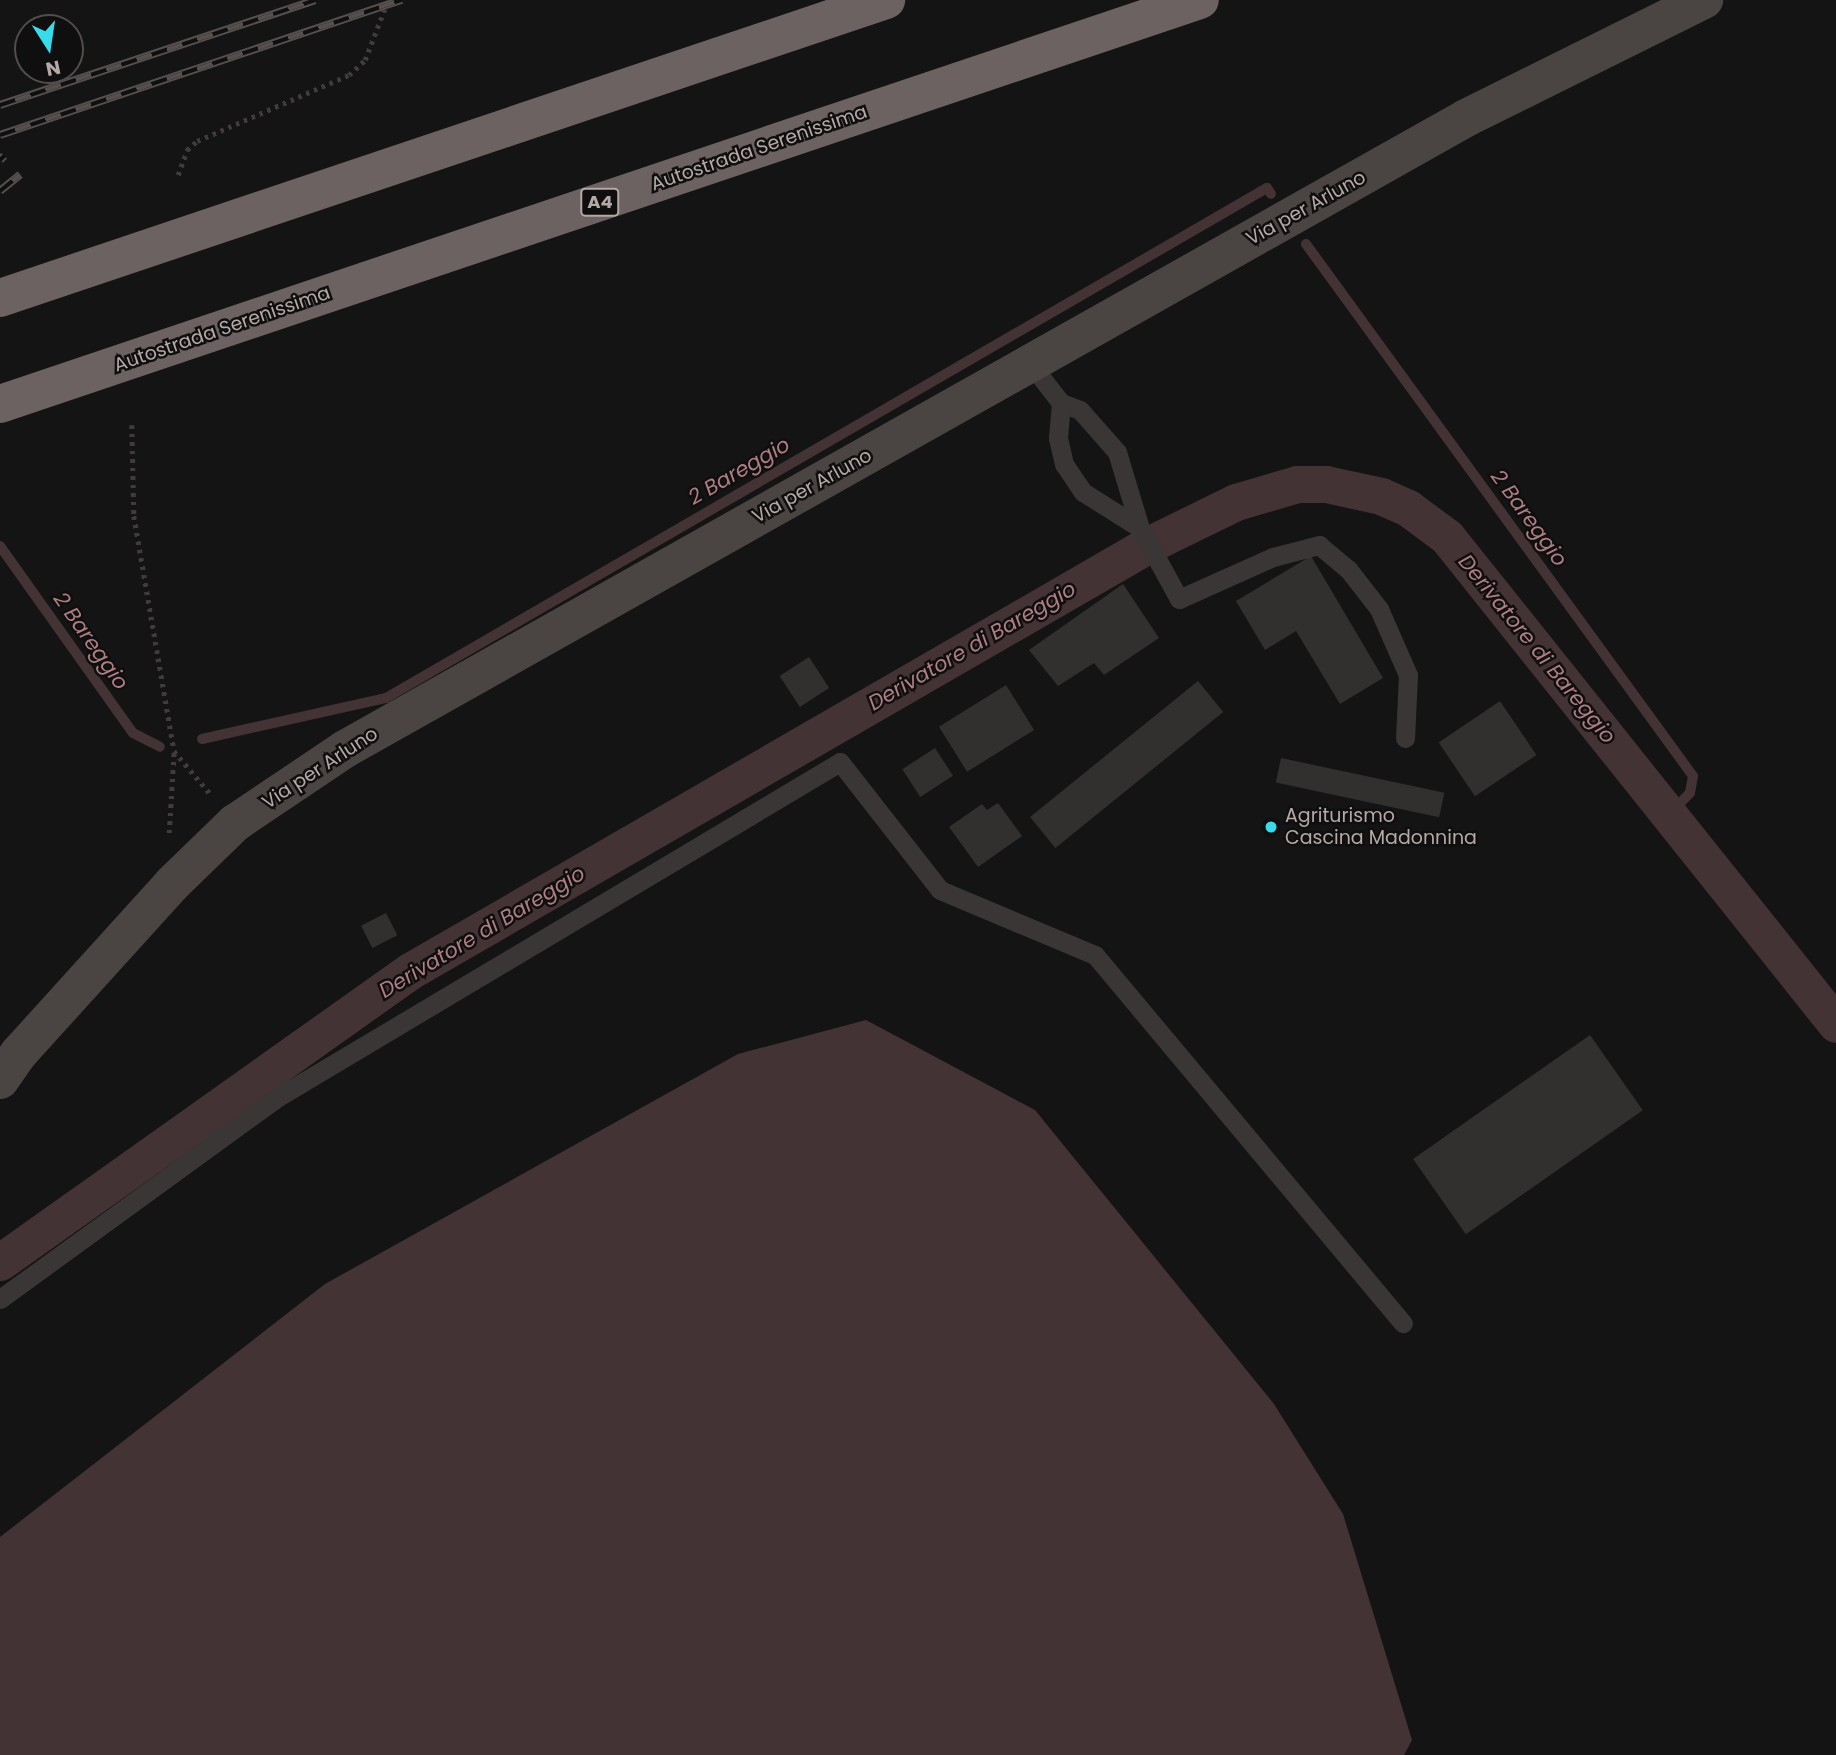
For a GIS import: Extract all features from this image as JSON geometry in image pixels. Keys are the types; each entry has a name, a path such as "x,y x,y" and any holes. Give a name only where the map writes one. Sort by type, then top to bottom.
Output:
{"highway":[{"path":"0,298 886,0"},
{"name":"Autostrada Serenissima","path":"0,404 1200,0"}],"street":[{"name":"Via per Arluno","path":"0,1080 19,1053 172,884 235,823 345,749 1466,118 1704,0"}],"lane":[{"path":"1030,363 1062,403 1080,410 1117,452 1140,528 1180,599 1273,557 1319,545 1348,569 1379,608 1408,675 1405,738"},
{"path":"1062,403 1058,438 1064,464 1090,498 1140,528"},
{"path":"0,1299 278,1097 840,762 940,890 1095,955 1403,1323"}],"path":[{"path":"178,175 187,150 197,141 349,75 365,60 388,0"},
{"path":"132,425 134,516 174,751 174,812 165,844"},
{"path":"174,751 235,823"}],"shaded area":[{"path":"866,1020 1035,1110 1274,1404 1343,1514 1412,1740 1404,1755 0,1755 0,1537 325,1284 738,1054"}],"building":[{"path":"1311,556 1383,678 1340,704 1296,631 1265,650 1236,601"},
{"path":"1123,584 1159,638 1104,675 1094,663 1058,686 1029,650"},
{"path":"809,657 829,688 800,707 780,676"},
{"path":"1198,681 1223,712 1055,848 1030,817"},
{"path":"1006,685 1034,730 967,772 939,727"},
{"path":"1500,701 1536,755 1475,796 1439,742"},
{"path":"935,748 953,776 920,797 902,769"},
{"path":"1281,758 1444,793 1439,817 1276,782"},
{"path":"998,803 1022,836 978,867 949,827 982,804 987,810"},
{"path":"386,913 397,935 372,948 361,926"},
{"path":"1590,1035 1643,1110 1466,1234 1413,1159"}],"waterway":[{"name":"2 Bareggio","path":"202,739 386,698 1267,188 1271,194"},
{"name":"2 Bareggio","path":"1306,244 1693,776 1690,793 1668,815"},
{"name":"Derivatore di Bareggio","path":"0,1262 410,971 1144,547 1236,502 1297,484 1326,484 1381,496 1408,508 1447,537 1836,1024"},
{"name":"2 Bareggio","path":"0,546 133,733 160,747"}],"railway":[{"path":"0,105 315,0"},
{"path":"0,135 402,0"},
{"path":"0,160 4,156"},
{"path":"0,191 20,175"}],"place":[{"name":"Agriturismo Cascina Madonnina","path":"1271,827"}]}
